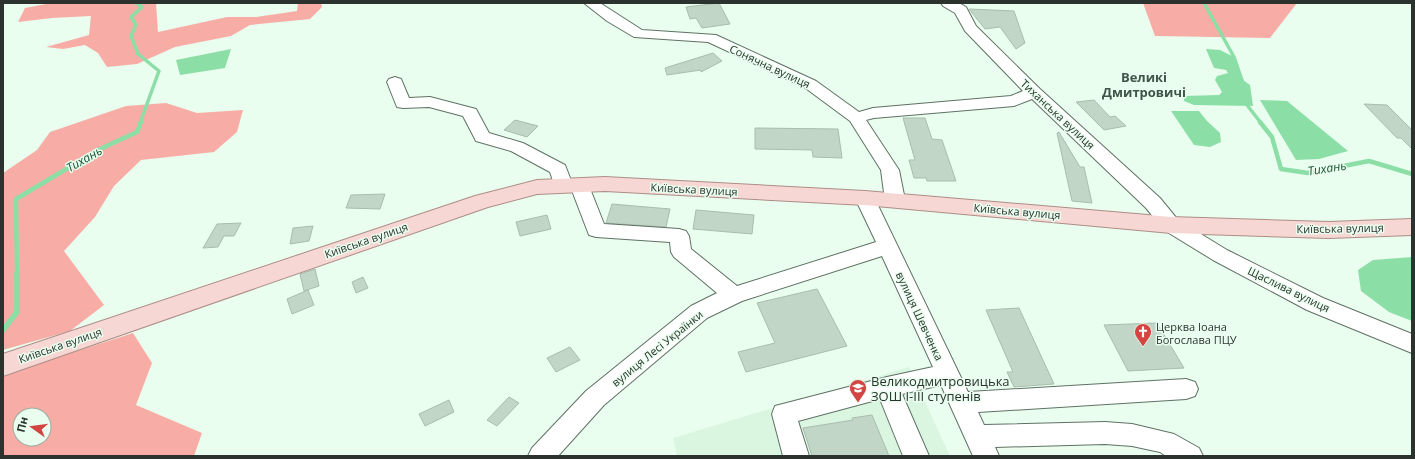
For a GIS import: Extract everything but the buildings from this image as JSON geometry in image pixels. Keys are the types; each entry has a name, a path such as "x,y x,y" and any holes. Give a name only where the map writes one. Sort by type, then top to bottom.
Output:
{"main road":[{"name":"Київська вулиця","path":"3,365 482,201 537,187 605,184 865,198 1171,225 1329,230 1412,227"}],"street":[{"name":"Сонячна вулиця","path":"591,3 612,18 640,34 711,38 810,84 856,118 890,170 895,200"},
{"name":"Тиханська вулиця","path":"961,6 970,28 1034,92 1153,203 1171,225"},
{"path":"395,82 403,103 430,102 470,113 482,137 517,147 558,169 571,185 596,230 679,236 681,252 734,295"},
{"path":"856,118 874,113 1014,101 1034,92"},
{"name":"вулиця Шевченка","path":"865,198 981,446"},
{"name":"Щаслива вулиця","path":"1171,225 1220,255 1315,304 1412,344"},
{"name":"вулиця Лесі Українки","path":"541,456 601,393 699,312 734,295 888,246"},
{"path":"796,456 784,414 887,387 947,374"},
{"path":"887,387 916,456"},
{"path":"961,403 1186,389"},
{"path":"981,446 1105,433 1132,435 1165,442 1190,456"}],"shaded area":[{"path":"51,3 156,3 158,32 227,17 256,17 297,11 298,3 321,3 322,7 310,19 250,25 231,36 175,47 137,64 107,67 98,53 85,45 63,49 46,47 89,35 91,16 52,18 18,22 25,8"},
{"path":"1143,3 1297,3 1270,38 1155,36"},
{"path":"231,49 225,68 180,75 176,60"},
{"path":"1206,49 1220,50 1234,57 1243,80 1250,85 1253,106 1194,105 1184,101 1184,96 1219,95 1222,92 1215,80 1217,76 1228,73 1226,70 1214,68"},
{"path":"1260,100 1287,101 1348,151 1319,159 1296,160"},
{"path":"166,103 197,113 243,110 237,132 214,152 141,160 114,186 95,217 64,251 104,305 70,331 3,350 3,173 37,150 50,132 126,106"},
{"path":"1171,111 1199,111 1220,133 1221,142 1210,147 1194,145"},
{"path":"1412,257 1412,321 1389,312 1361,291 1358,270 1373,260"},
{"path":"133,333 152,363 136,405 202,433 194,456 3,456 3,375"},
{"name":"Великодмитровицька ЗОШ І-ІІІ ступенів","path":"909,367 950,456 677,456 673,438"}],"waterway":[{"name":"Тихань","path":"136,3 142,7 131,17 136,25 131,36 138,54 159,71 140,123"},
{"name":"Тихань","path":"1204,3 1234,57 1244,86"},
{"name":"Тихань","path":"1246,99 1247,105 1261,123"},
{"name":"Тихань","path":"17,274 16,199 98,150 137,132 141,122"},
{"name":"Тихань","path":"1260,122 1272,137 1281,169 1308,173 1369,161 1412,174"},
{"name":"Тихань","path":"3,330 17,312 17,274"}],"place":[{"name":"Церква Іоана Богослава ПЦУ","path":"1143,347"},
{"name":"Великодмитровицька ЗОШ І-ІІІ ступенів","path":"858,403"}],"district":[{"name":"Великі Дмитровичі","path":"1144,84"}]}
